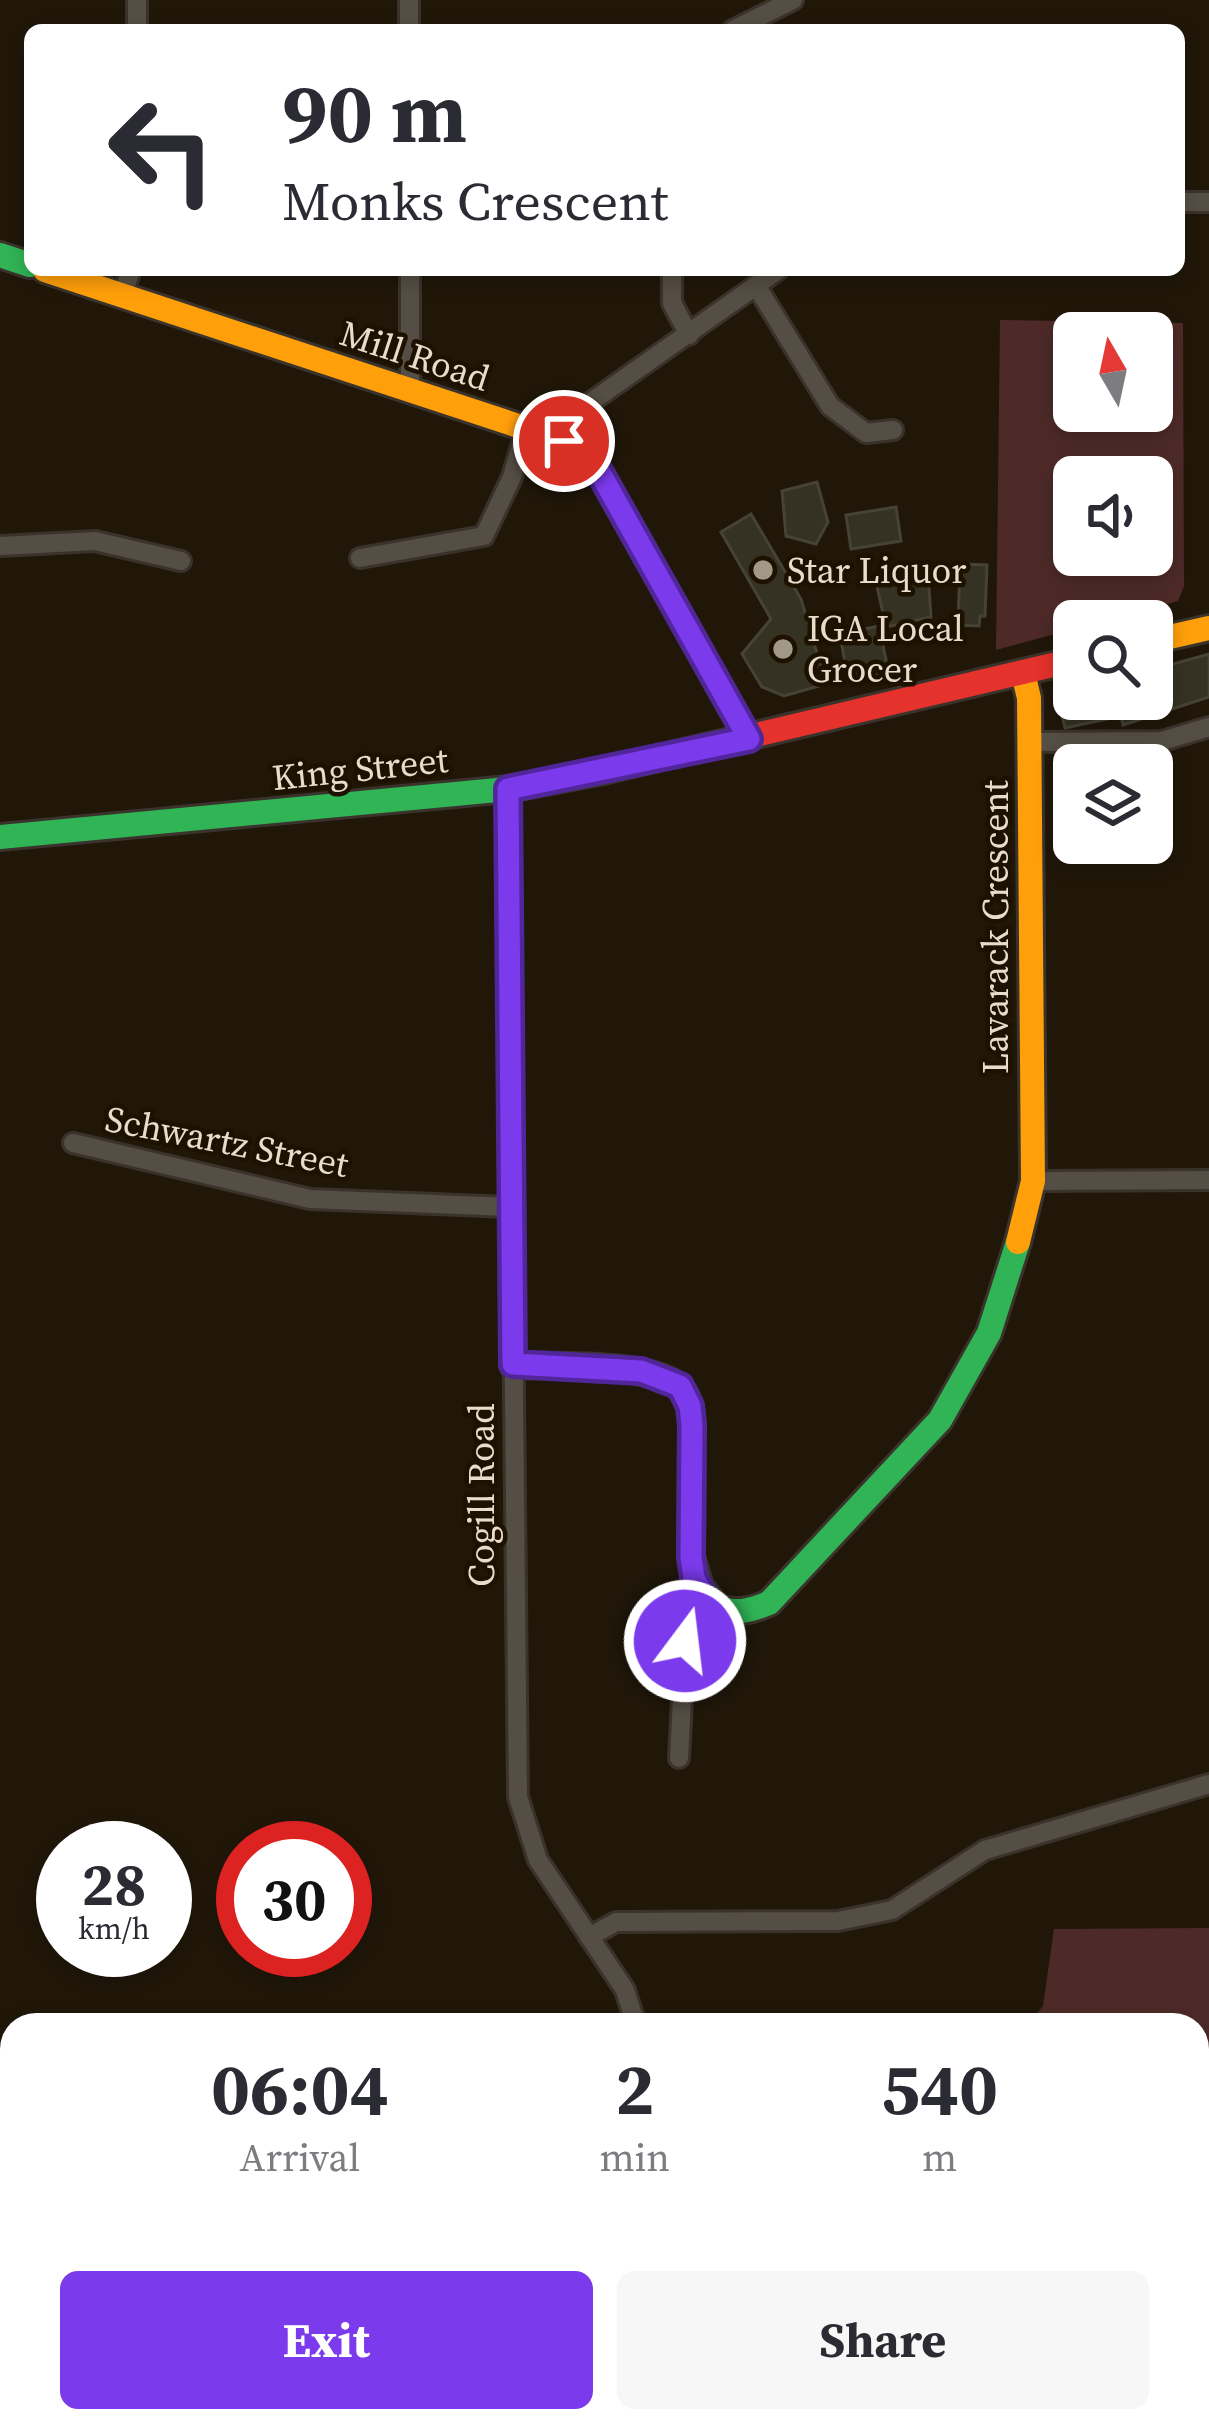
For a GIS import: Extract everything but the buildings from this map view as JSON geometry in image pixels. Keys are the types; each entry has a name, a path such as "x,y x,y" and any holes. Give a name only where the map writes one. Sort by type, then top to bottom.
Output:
{"street":[{"path":"745,24 793,0"},
{"name":"Mill Road","path":"63,276 564,441 595,464 749,739"},
{"path":"122,296 129,276"},
{"path":"410,276 410,392"},
{"path":"672,276 672,303 689,335"},
{"path":"564,441 591,402 771,276"},
{"path":"757,287 830,406 866,433 893,430"},
{"path":"360,559 484,536 512,477 526,429"},
{"path":"0,546 95,541 181,560"},
{"path":"1173,636 1209,628"},
{"name":"King Street","path":"0,837 508,789 749,739 1053,665"},
{"name":"Lavarack Crescent","path":"705,1598 739,1613 769,1603 940,1420 989,1333 1010,1277 1033,1181 1029,698 1023,673"},
{"path":"1029,742 1162,741 1209,727"},
{"name":"Cogill Road","path":"508,789 518,1797 538,1860 625,1990 632,2013"},
{"name":"Schwartz Street","path":"73,1143 310,1198 512,1207"},
{"path":"1033,1181 1209,1180"},
{"path":"513,1364 641,1371 680,1386 690,1406 691,1557 694,1578 705,1598 689,1623 685,1641 679,1758"},
{"path":"589,1937 616,1922 838,1921 892,1910 985,1850 1209,1784"}],"shaded area":[{"path":"1000,320 1053,321 1053,432 1173,432 1173,323 1183,323 1184,586 1178,601 1053,600 1053,635 996,650"},
{"path":"1209,1928 1209,2013 1037,2013 1043,2006 1054,1929"}],"traffic: fast":[{"path":"0,255 24,263"},
{"path":"0,837 508,789 603,771"},
{"path":"513,1365 627,1370 668,1380 681,1389 692,1425 691,1557 700,1586 716,1606 749,1610 769,1603 940,1420 989,1333 1018,1242"}],"traffic: slow":[{"path":"63,276 564,441 595,464 749,739"},
{"path":"1173,636 1209,628"},
{"path":"1018,1242 1033,1181 1029,698 1023,673"}],"traffic: jam":[{"path":"603,771 1053,665"}],"place":[{"name":"Star Liquor","path":"763,570"},
{"name":"IGA Local Grocer","path":"783,649"}],"route":[{"path":"564,441 595,464 749,739 508,789 513,1364 641,1371 680,1386 690,1406 692,1425 691,1557 694,1578 705,1598 695,1610 685,1641"}]}
